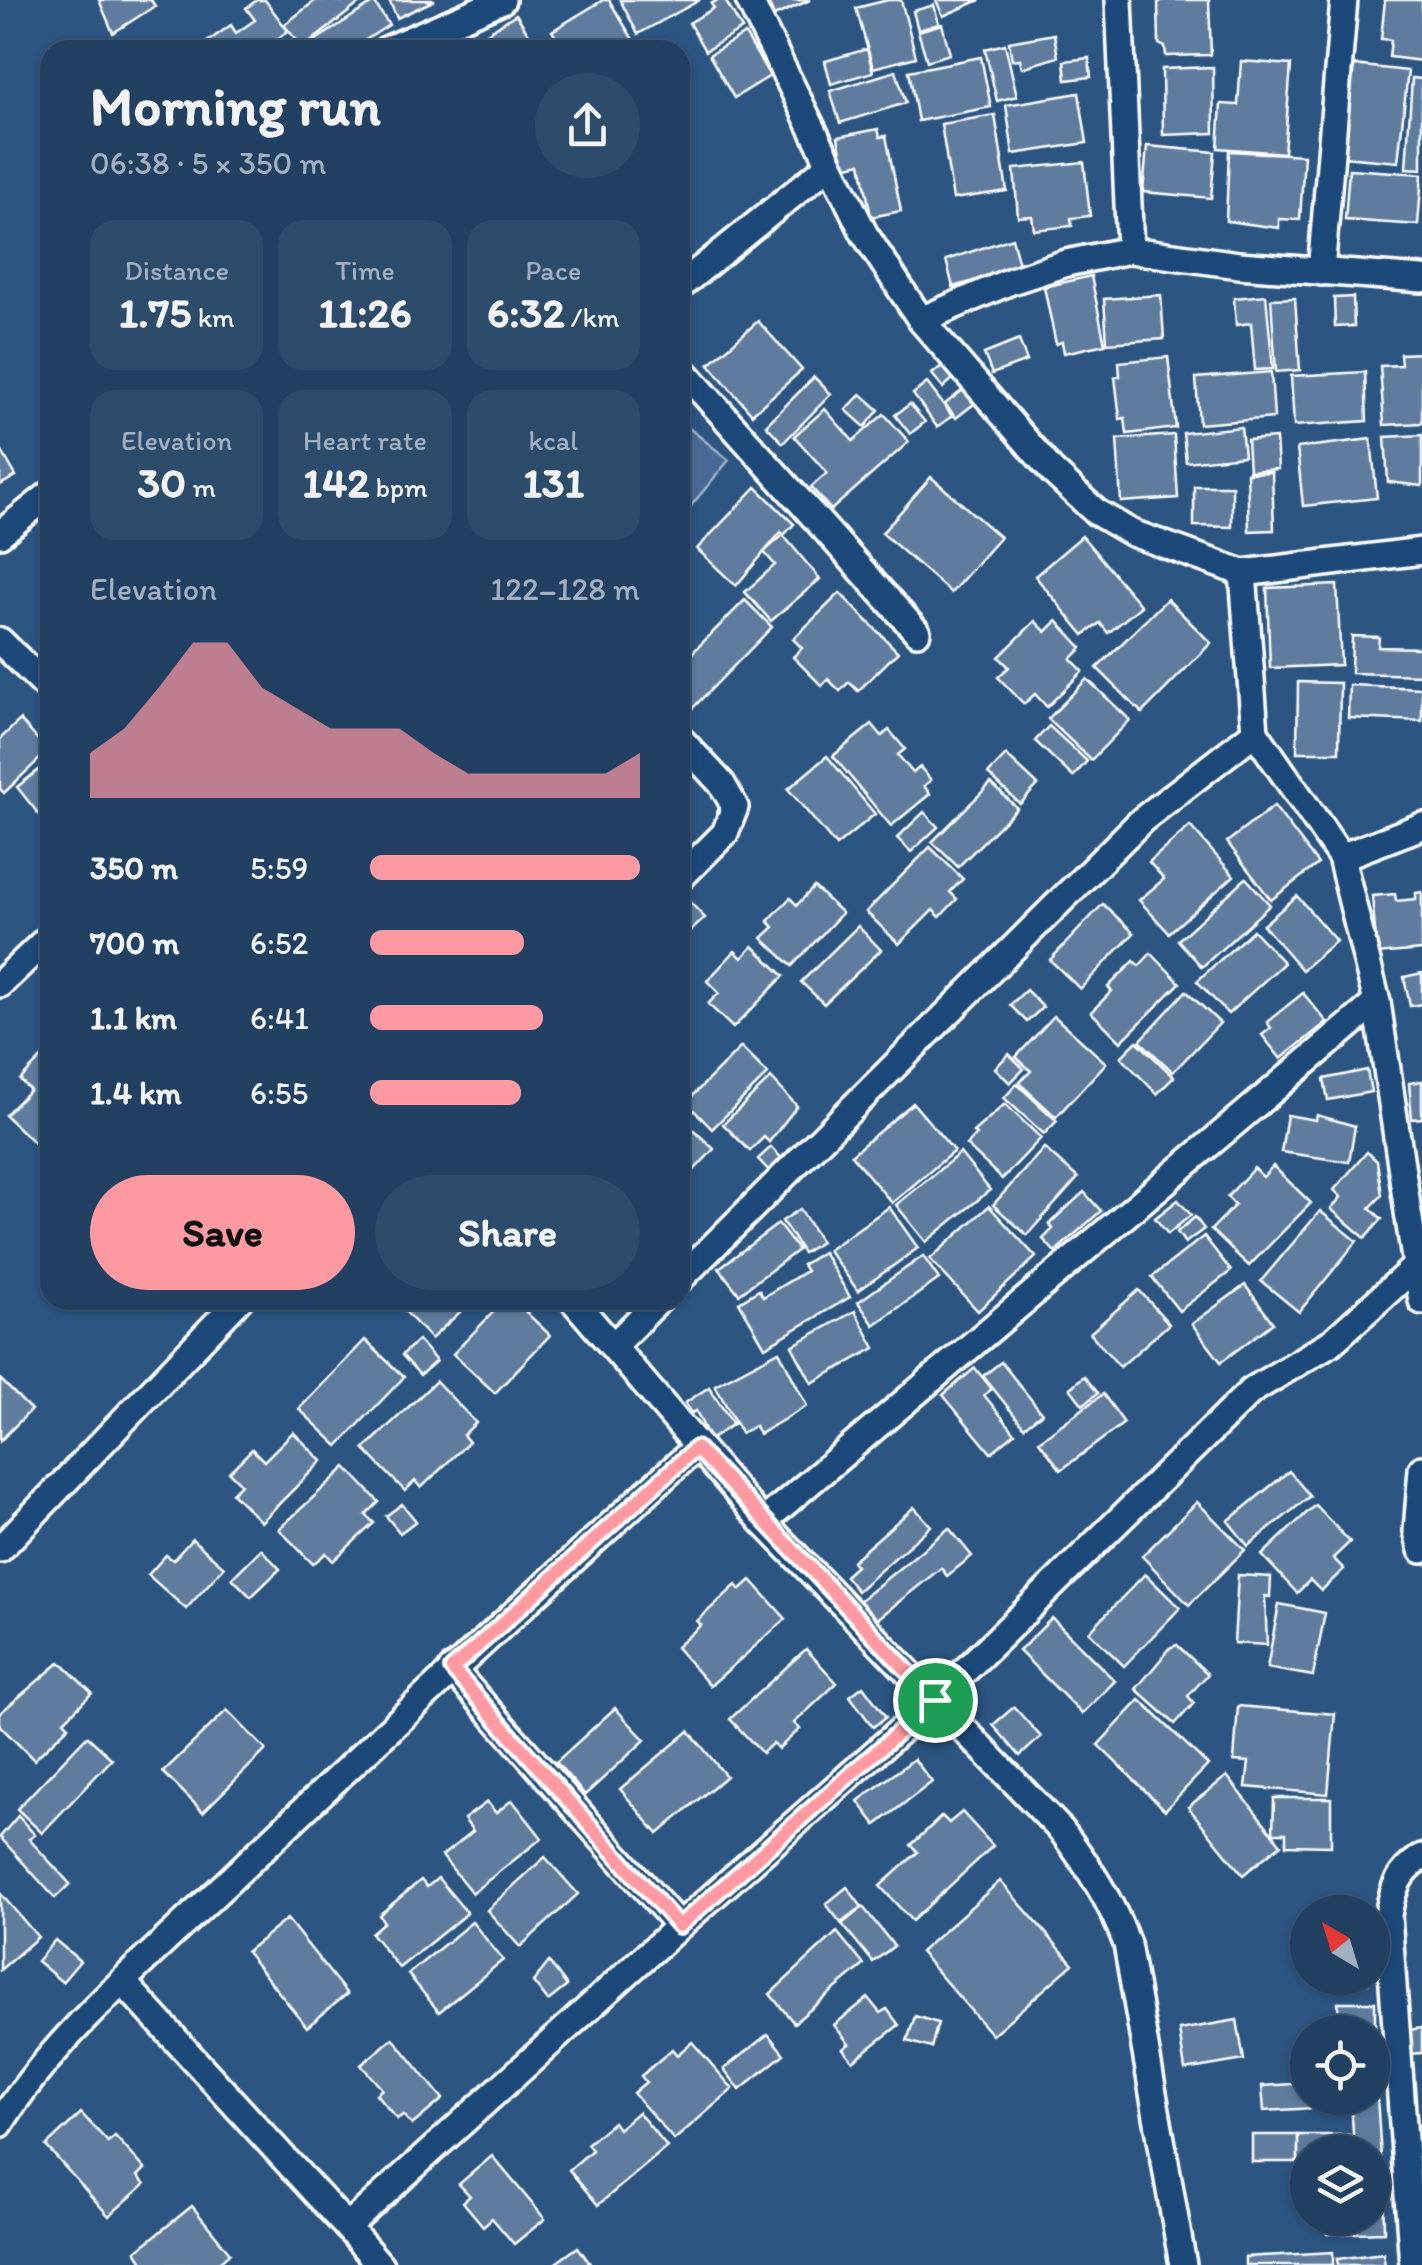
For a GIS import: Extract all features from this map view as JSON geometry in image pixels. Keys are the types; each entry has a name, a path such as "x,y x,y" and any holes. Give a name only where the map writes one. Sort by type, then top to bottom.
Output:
{"street":[{"path":"409,40 502,0"},
{"path":"750,0 828,166 864,233 921,320 1052,471 1096,512 1132,533 1243,572 1422,551"},
{"path":"1119,0 1130,250"},
{"path":"1321,272 1344,0"},
{"path":"690,278 828,166"},
{"path":"921,320 1029,275 1130,250 1321,272 1422,278"},
{"path":"690,378 917,632"},
{"path":"0,534 40,502"},
{"path":"1243,572 1256,732 1341,857 1377,1002 1422,1301"},
{"path":"0,641 40,680"},
{"path":"690,1269 1142,820 1256,732"},
{"path":"690,750 722,784 735,807 725,833 690,868"},
{"path":"1341,857 1422,826"},
{"path":"0,984 40,946"},
{"path":"763,1522 1377,1002"},
{"path":"347,2228 935,1700 1251,1391 1332,1342 1416,1266"},
{"path":"0,1549 229,1310"},
{"path":"582,1310 763,1522 1062,1830 1114,1908 1127,1944 1183,2265"},
{"path":"614,1345 649,1310"},
{"path":"0,2124 17,2096 123,1982 452,1669 696,1448"},
{"path":"1422,1469 1417,1531 1422,1550"},
{"path":"452,1669 679,1926"},
{"path":"1413,2265 1388,1915 1393,1886 1402,1872 1422,1856"},
{"path":"123,1982 380,2265"}],"shaded area":[{"path":"690,429 729,460 690,507"}],"building":[{"path":"99,0 151,0 155,6 113,33"},
{"path":"257,0 265,0 288,31 276,40 210,40 231,25 236,33 255,20 246,8"},
{"path":"316,0 361,2 313,40 296,40 284,25"},
{"path":"389,0 435,0 397,18"},
{"path":"609,0 633,40 558,40 552,31"},
{"path":"620,0 700,0 638,34"},
{"path":"725,0 742,29 705,51 689,23 714,8 711,4"},
{"path":"767,0 810,0 774,16"},
{"path":"901,0 916,57 873,68 856,8"},
{"path":"936,0 980,0 943,16"},
{"path":"1209,0 1211,55 1166,56 1165,47 1159,44 1158,3"},
{"path":"1385,0 1422,0 1422,61 1389,57 1391,40 1381,39"},
{"path":"374,2 389,25 366,40 316,40"},
{"path":"934,5 939,24 918,30 913,11"},
{"path":"516,14 532,40 476,40"},
{"path":"942,24 950,54 927,61 918,31"},
{"path":"745,34 770,76 734,98 709,55"},
{"path":"1054,34 1058,57 1022,68 1020,59 1012,60 1009,42"},
{"path":"1005,44 1017,96 997,101 985,49"},
{"path":"867,49 873,72 831,84 825,61"},
{"path":"981,57 991,107 918,121 909,71"},
{"path":"1089,58 1091,77 1066,80 1064,61"},
{"path":"1241,61 1291,65 1284,153 1218,148 1221,104 1238,105"},
{"path":"1354,65 1408,71 1398,162 1344,157"},
{"path":"1213,67 1214,133 1163,135 1162,69"},
{"path":"896,71 906,103 840,123 830,91"},
{"path":"1412,78 1422,79 1422,169 1406,168"},
{"path":"1079,93 1087,143 1013,154 1006,105"},
{"path":"995,115 1007,191 953,199 941,124"},
{"path":"878,129 880,137 886,136 901,211 871,217 861,163 844,167 838,137"},
{"path":"1147,146 1215,152 1211,198 1143,192"},
{"path":"1229,151 1304,155 1300,220 1279,219 1279,228 1226,221"},
{"path":"1084,162 1090,216 1071,218 1072,226 1034,230 1032,216 1018,217 1014,169"},
{"path":"1349,169 1422,174 1418,225 1345,220"},
{"path":"1012,238 1020,268 953,287 946,260"},
{"path":"1091,276 1105,344 1064,353 1062,342 1056,344 1044,287"},
{"path":"1161,295 1164,339 1107,343 1104,299"},
{"path":"1266,295 1273,369 1255,370 1251,323 1236,325 1234,298"},
{"path":"1353,297 1354,326 1335,327 1334,298"},
{"path":"1295,298 1300,370 1276,372 1271,299"},
{"path":"758,321 802,370 752,414 709,364"},
{"path":"1019,340 1027,361 992,374 984,354"},
{"path":"1422,353 1422,423 1384,425 1380,366 1401,365 1400,354"},
{"path":"1168,357 1176,428 1127,434 1125,418 1120,419 1115,377 1120,376 1119,362"},
{"path":"943,365 954,378 943,388 932,374"},
{"path":"1271,372 1274,418 1199,424 1196,378"},
{"path":"1365,372 1367,421 1294,426 1291,376"},
{"path":"814,377 831,394 783,443 766,425"},
{"path":"927,383 952,416 937,427 913,394"},
{"path":"963,390 974,404 956,418 945,404"},
{"path":"861,394 879,410 865,427 846,410"},
{"path":"910,404 925,422 910,434 895,415"},
{"path":"825,409 853,441 884,414 909,442 831,510 811,487 827,473 794,436"},
{"path":"1241,427 1244,456 1186,462 1183,433"},
{"path":"1174,435 1178,498 1121,502 1117,439"},
{"path":"1422,435 1422,486 1388,482 1385,437"},
{"path":"1276,438 1278,469 1249,471 1247,440"},
{"path":"1371,439 1377,498 1303,506 1297,448"},
{"path":"0,448 16,476 0,485"},
{"path":"1272,472 1274,530 1249,531 1247,473"},
{"path":"931,477 1000,537 951,593 882,533"},
{"path":"1194,486 1232,486 1232,527 1194,526"},
{"path":"756,487 794,524 784,535 781,532 736,586 697,549"},
{"path":"783,535 820,579 771,621 745,592 775,565 764,552"},
{"path":"1082,536 1141,606 1108,633 1100,623 1084,635 1035,576"},
{"path":"1337,585 1341,665 1270,668 1267,588"},
{"path":"840,593 898,652 858,691 849,682 840,691 828,679 822,686 793,657 802,648 793,639"},
{"path":"1167,599 1211,643 1142,713 1097,668"},
{"path":"745,600 772,627 690,711 690,655"},
{"path":"1035,621 1046,632 1057,621 1082,648 1071,659 1083,671 1047,707 1035,694 1024,704 998,677 1009,667 999,657"},
{"path":"1352,636 1379,637 1378,647 1422,648 1422,675 1351,673"},
{"path":"1087,679 1130,720 1091,760 1048,719"},
{"path":"1298,682 1340,683 1339,752 1297,752"},
{"path":"1349,685 1422,688 1422,721 1348,718"},
{"path":"20,720 40,742 40,759 4,793 0,789 0,739"},
{"path":"872,724 882,736 889,730 905,749 898,755 913,773 920,767 931,780 924,786 930,794 891,826 833,756"},
{"path":"1049,726 1087,761 1073,777 1035,741"},
{"path":"1006,755 1038,785 1020,804 988,774"},
{"path":"827,756 875,814 836,846 788,789"},
{"path":"40,769 40,816 17,787"},
{"path":"991,783 1017,808 958,867 932,842"},
{"path":"1274,806 1318,864 1271,900 1227,842"},
{"path":"924,812 938,827 911,852 897,838"},
{"path":"1190,826 1234,876 1169,933 1139,900 1164,879 1149,862"},
{"path":"930,847 963,879 950,892 957,899 940,917 933,910 899,944 866,912"},
{"path":"1246,878 1270,905 1202,967 1178,940"},
{"path":"814,887 842,913 792,966 762,938 774,927 768,921 790,898 797,905"},
{"path":"1422,892 1422,950 1377,954 1372,896 1395,894 1396,901 1416,899 1416,893"},
{"path":"1297,896 1336,941 1302,970 1263,925"},
{"path":"690,902 705,918 690,932"},
{"path":"1103,904 1134,933 1080,989 1050,960"},
{"path":"858,926 881,950 824,1004 801,982"},
{"path":"1253,930 1284,963 1228,1014 1197,981"},
{"path":"753,946 784,976 733,1028 708,1004 719,993 707,981 735,951 742,958"},
{"path":"1151,953 1180,983 1121,1042 1091,1012 1112,991 1108,987 1134,961 1139,966"},
{"path":"1422,973 1422,1004 1410,1006 1404,977"},
{"path":"1026,990 1043,1007 1027,1022 1010,1005"},
{"path":"1186,991 1220,1023 1173,1072 1140,1041"},
{"path":"1303,993 1327,1022 1281,1059 1262,1035 1271,1028 1267,1022"},
{"path":"1054,1016 1106,1063 1056,1117 1019,1083 1031,1071 1016,1057"},
{"path":"1137,1041 1174,1077 1157,1094 1121,1057"},
{"path":"741,1047 768,1074 712,1129 690,1106 690,1098"},
{"path":"1009,1054 1024,1069 1010,1083 995,1068"},
{"path":"40,1059 40,1148 5,1115 30,1090 20,1080"},
{"path":"1367,1070 1371,1092 1328,1100 1324,1079"},
{"path":"771,1078 797,1106 769,1142 764,1137 750,1151 723,1124"},
{"path":"1422,1081 1422,1118 1412,1119 1409,1083"},
{"path":"1017,1084 1057,1121 1044,1134 1004,1098"},
{"path":"913,1103 954,1151 892,1203 851,1155"},
{"path":"1005,1104 1041,1138 1002,1179 966,1145 976,1135 973,1132"},
{"path":"1287,1115 1316,1120 1317,1115 1355,1126 1349,1162 1281,1152"},
{"path":"690,1126 714,1149 690,1174"},
{"path":"771,1147 787,1164 774,1176 758,1159"},
{"path":"1044,1148 1078,1178 1027,1235 993,1205"},
{"path":"1367,1152 1377,1161 1382,1195 1370,1208 1382,1219 1365,1238 1331,1209 1341,1197 1334,1190"},
{"path":"960,1153 990,1190 926,1242 896,1205"},
{"path":"1273,1166 1311,1203 1249,1266 1211,1230 1235,1205 1227,1197 1254,1168 1263,1177"},
{"path":"1084,1192 1101,1211 1055,1252 1043,1239 1053,1229 1049,1224"},
{"path":"1178,1200 1191,1215 1168,1234 1155,1218"},
{"path":"989,1206 1036,1257 978,1311 930,1259"},
{"path":"889,1207 918,1248 858,1291 828,1250"},
{"path":"800,1209 821,1242 803,1253 782,1221"},
{"path":"1320,1211 1357,1241 1299,1312 1261,1281"},
{"path":"1195,1217 1204,1229 1185,1243 1177,1232"},
{"path":"778,1224 798,1250 739,1294 719,1268"},
{"path":"1204,1236 1231,1271 1179,1311 1152,1277"},
{"path":"823,1252 850,1297 765,1347 739,1302 759,1290 763,1297 806,1271 802,1265"},
{"path":"923,1256 939,1279 874,1325 858,1302"},
{"path":"1245,1285 1273,1323 1221,1362 1192,1324"},
{"path":"1139,1290 1169,1324 1120,1367 1090,1333"},
{"path":"404,1310 462,1310 431,1339"},
{"path":"495,1310 524,1310 550,1335 495,1393 453,1354"},
{"path":"855,1311 875,1348 812,1383 792,1346"},
{"path":"365,1340 404,1377 338,1446 299,1409"},
{"path":"418,1340 436,1361 420,1375 402,1355"},
{"path":"779,1351 807,1406 759,1434 755,1426 741,1433 715,1385"},
{"path":"1001,1362 1042,1413 1024,1427 983,1376"},
{"path":"975,1368 992,1389 984,1395 1015,1433 991,1453 943,1395"},
{"path":"1084,1376 1098,1393 1083,1405 1070,1388"},
{"path":"0,1379 31,1410 0,1441"},
{"path":"436,1381 476,1423 463,1435 469,1442 421,1488 415,1481 405,1491 364,1449"},
{"path":"709,1387 733,1424 710,1440 696,1411 692,1413 685,1403"},
{"path":"1103,1394 1124,1423 1061,1470 1039,1441"},
{"path":"293,1432 322,1461 261,1522 232,1493 241,1484 229,1472 252,1449 264,1461"},
{"path":"346,1467 379,1502 366,1515 374,1523 333,1561 326,1553 313,1564 279,1529"},
{"path":"1289,1471 1310,1496 1248,1546 1228,1521"},
{"path":"1197,1502 1245,1550 1189,1605 1142,1556"},
{"path":"402,1504 416,1521 400,1533 386,1516"},
{"path":"1315,1505 1350,1542 1333,1558 1344,1569 1321,1591 1310,1580 1297,1593 1262,1555"},
{"path":"914,1507 931,1526 857,1591 845,1576 856,1566 852,1561"},
{"path":"949,1528 972,1556 947,1576 941,1568 875,1621 859,1601"},
{"path":"192,1539 224,1567 186,1609 148,1575 166,1555 173,1560"},
{"path":"261,1549 280,1569 251,1597 232,1578"},
{"path":"1145,1574 1180,1608 1124,1666 1089,1632"},
{"path":"1238,1575 1271,1577 1270,1597 1265,1596 1267,1645 1234,1643"},
{"path":"751,1580 786,1619 710,1686 676,1647 736,1585 740,1590"},
{"path":"1279,1604 1325,1613 1313,1676 1267,1668"},
{"path":"1052,1618 1115,1681 1082,1714 1019,1651"},
{"path":"1177,1645 1208,1674 1188,1696 1194,1703 1175,1724 1136,1689 1171,1647"},
{"path":"806,1649 837,1683 794,1723 800,1729 778,1749 773,1743 762,1753 730,1719"},
{"path":"60,1662 92,1693 64,1721 69,1726 34,1760 0,1726 0,1713"},
{"path":"863,1686 886,1717 873,1727 850,1696"},
{"path":"1140,1700 1208,1765 1165,1810 1098,1745"},
{"path":"1238,1706 1335,1714 1328,1794 1246,1787 1249,1762 1234,1761"},
{"path":"1014,1707 1041,1737 1020,1756 993,1725"},
{"path":"615,1708 645,1740 585,1795 556,1762"},
{"path":"227,1710 266,1750 203,1812 163,1772"},
{"path":"689,1731 726,1776 658,1834 620,1789"},
{"path":"87,1736 112,1759 42,1833 17,1809"},
{"path":"914,1759 932,1782 876,1825 858,1801"},
{"path":"1227,1776 1281,1844 1243,1875 1188,1807"},
{"path":"1274,1798 1331,1798 1331,1846 1286,1845 1286,1833 1273,1833"},
{"path":"512,1800 542,1838 472,1893 442,1856 473,1831 464,1819 487,1802 496,1813"},
{"path":"962,1812 993,1846 912,1921 880,1886 918,1852 911,1845 942,1816 949,1823"},
{"path":"18,1816 35,1835 29,1839 70,1884 55,1898 0,1837"},
{"path":"545,1857 578,1894 520,1947 487,1910"},
{"path":"438,1878 467,1913 399,1968 371,1933 384,1922 379,1915 421,1880 427,1887"},
{"path":"1000,1881 1073,1964 992,2035 920,1952"},
{"path":"847,1887 862,1907 841,1923 826,1904"},
{"path":"0,1893 38,1937 0,1970"},
{"path":"863,1907 894,1946 873,1962 842,1924"},
{"path":"287,1919 347,1994 307,2027 246,1952"},
{"path":"472,1922 503,1960 439,2012 408,1974"},
{"path":"837,1932 864,1965 794,2023 770,1994"},
{"path":"55,1940 80,1961 62,1982 37,1961"},
{"path":"549,1962 567,1986 548,2001 533,1982"},
{"path":"868,1998 880,2013 887,2009 899,2025 853,2061 843,2049 849,2044 834,2025"},
{"path":"1338,2002 1375,2002 1375,2015 1339,2015"},
{"path":"915,2016 938,2023 931,2048 907,2041"},
{"path":"1237,2020 1244,2060 1185,2070 1179,2030"},
{"path":"1422,2028 1422,2053 1410,2054 1408,2030"},
{"path":"768,2034 784,2054 740,2090 724,2069"},
{"path":"393,2038 443,2099 412,2125 403,2115 397,2119 376,2094 382,2089 361,2065"},
{"path":"692,2042 733,2089 674,2140 633,2093 646,2082 641,2076 672,2049 677,2055"},
{"path":"1290,2084 1290,2109 1264,2111 1262,2086"},
{"path":"638,2112 667,2147 598,2205 569,2170 592,2150 587,2144 613,2122 618,2129"},
{"path":"81,2113 108,2142 115,2136 145,2169 138,2176 145,2184 109,2216 46,2146"},
{"path":"1352,2115 1378,2115 1380,2135 1353,2135"},
{"path":"1252,2135 1290,2135 1290,2162 1252,2162"},
{"path":"492,2156 545,2219 514,2244 492,2218 483,2226 463,2202 470,2196 459,2184"},
{"path":"192,2206 230,2253 215,2265 145,2265 136,2251"},
{"path":"578,2247 591,2265 553,2265"},
{"path":"1333,2252 1333,2265 1245,2265 1245,2257"},
{"path":"1383,2253 1385,2265 1338,2265 1337,2259"}],"route":[{"path":"696,1448 935,1700 679,1926 452,1669 696,1448"}]}
